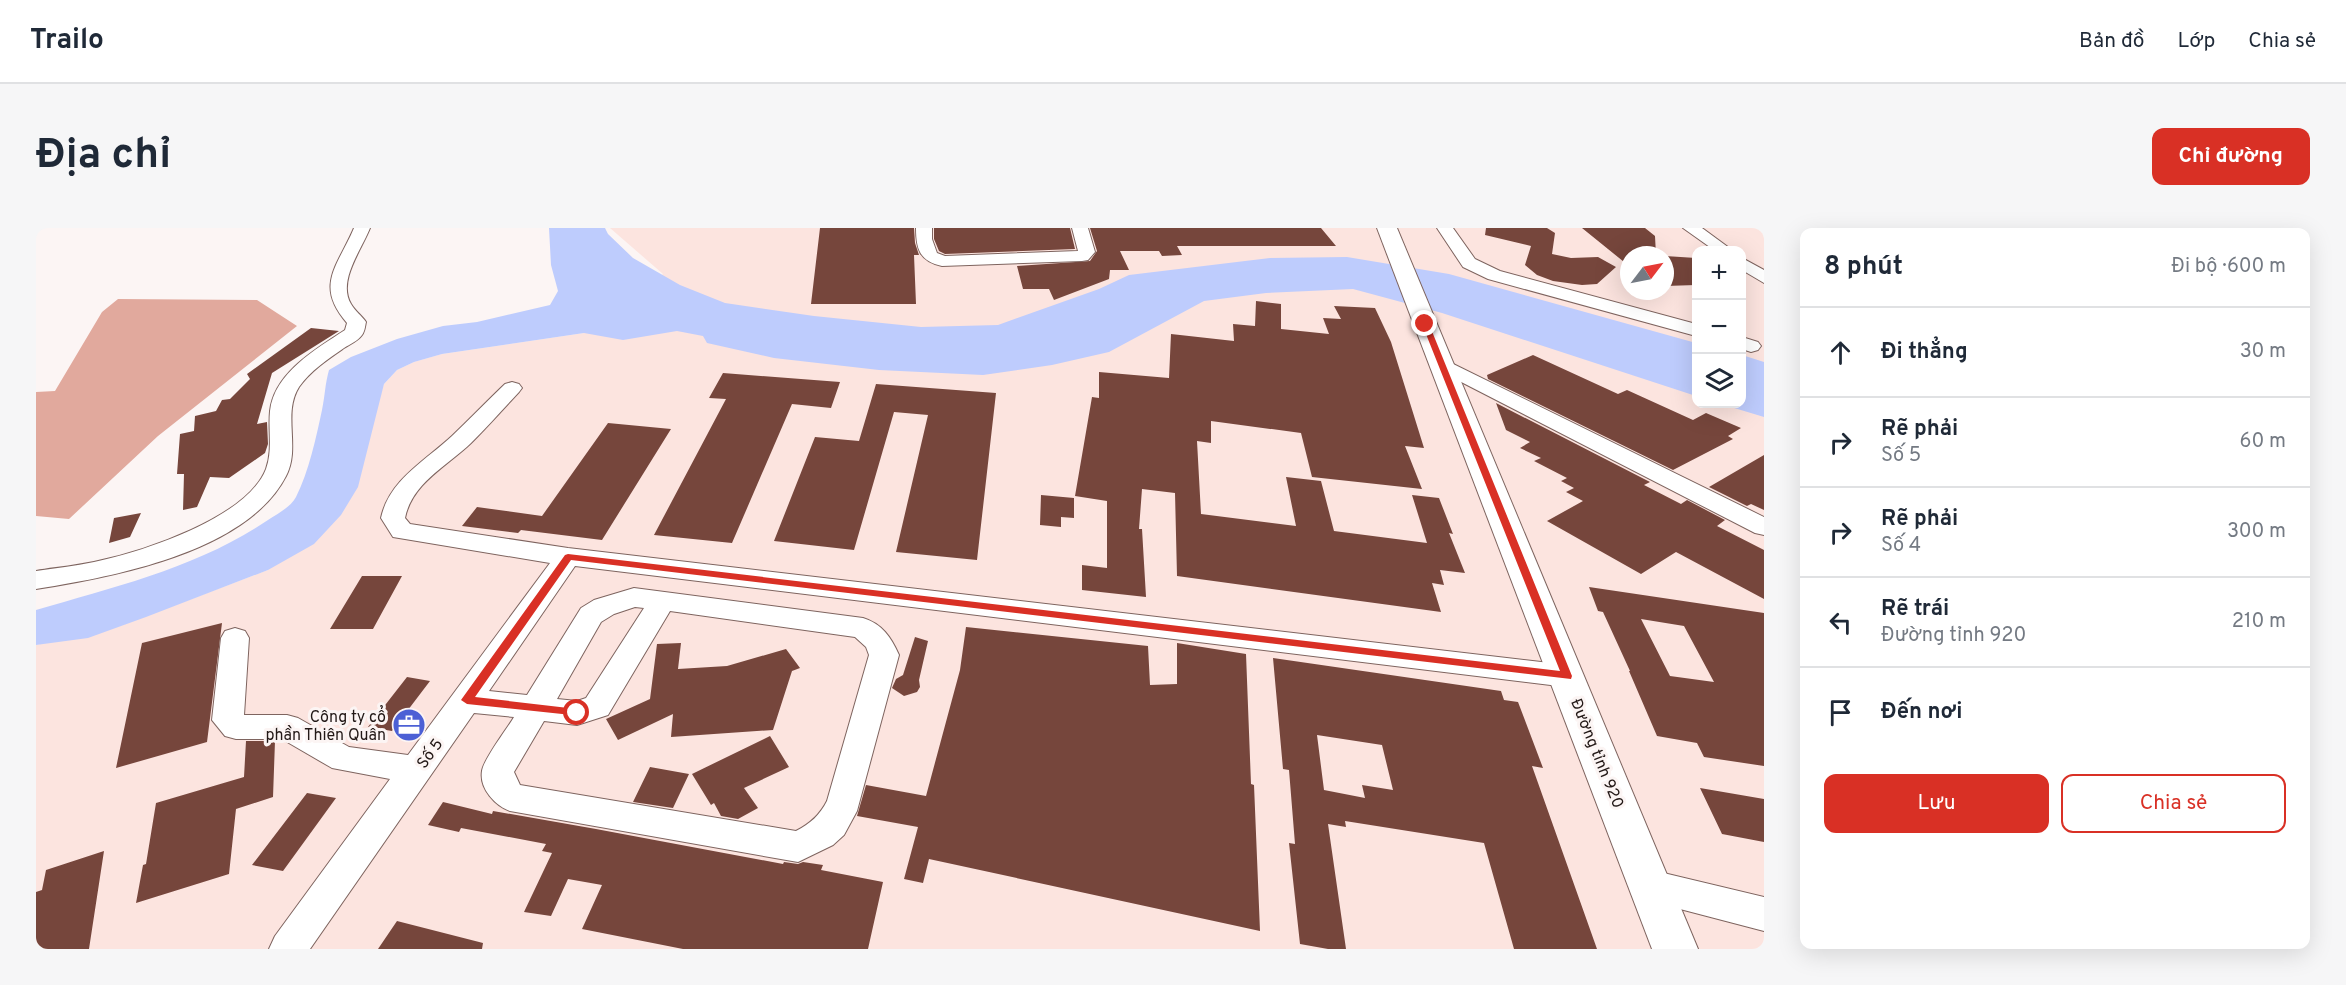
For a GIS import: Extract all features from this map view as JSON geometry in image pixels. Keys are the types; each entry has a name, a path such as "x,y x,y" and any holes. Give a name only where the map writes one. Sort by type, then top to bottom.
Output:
{"main road":[{"name":"Đường tỉnh 920","path":"1387,228 1675,949"}],"street":[{"path":"36,580 93,571 124,563 190,539 234,517 265,489 274,477 283,450 280,408 285,391 308,367 354,333 357,322 340,301 339,285 342,271 362,228"},
{"path":"924,228 924,239 930,256 942,261 960,262 1083,256 1087,252 1080,228"},
{"path":"1445,228 1469,263 1494,275 1692,329"},
{"path":"1691,228 1718,246"},
{"path":"1746,266 1764,278"},
{"path":"1441,364 1764,527"},
{"path":"512,388 462,440 411,483 393,506 393,518 402,531 568,557 1567,676"},
{"name":"Số 5","path":"288,949 568,557"},
{"path":"634,597 863,628 878,641 884,655 844,802 836,822 817,839 798,847 510,796 500,784 498,771 535,709 591,615 604,607 634,597"},
{"path":"467,700 577,713 597,707 662,601"},
{"path":"235,638 228,720 236,727 287,727 343,759 417,770"},
{"path":"1651,886 1764,914"}],"shaded area":[{"path":"610,228 1764,228 1764,949 36,949 36,645 120,626 268,570 375,412 384,384 397,370 414,362 442,354 584,333 663,274"},
{"path":"118,299 257,300 297,326 158,436 69,519 36,516 36,392 55,391 102,312"}],"water":[{"path":"549,228 605,228 608,234 633,258 680,285 725,303 814,316 921,327 998,325 1099,289 1129,275 1270,258 1347,257 1449,274 1692,342 1692,395 1442,313 1353,289 1266,293 1204,301 1109,352 1052,365 983,375 879,370 774,358 707,343 703,336 677,331 623,340 584,333 442,354 414,362 397,370 384,384 358,487 341,515 314,544 268,570 146,617 88,638 36,645 36,610 126,584 214,551 291,504 301,487 312,454 329,370 351,357 397,339 443,326 477,322 550,305 558,291 551,265"},
{"path":"1746,356 1764,362 1764,417 1734,408 1746,408"}],"building":[{"path":"820,228 914,228 919,255 914,255 916,304 811,304"},
{"path":"934,228 1070,228 1075,249 945,254 939,251 934,239"},
{"path":"1090,228 1321,228 1336,246 1177,246 1182,255 1162,256 1159,251 1120,251 1129,270 1110,270 1109,279 1054,300 1049,289 1023,289 1017,266 1090,261 1097,251"},
{"path":"1486,228 1547,228 1555,233 1552,254 1571,258 1598,257 1616,267 1597,284 1582,285 1553,281 1537,275 1525,265 1531,246 1485,235"},
{"path":"1582,228 1645,228 1655,236 1656,246 1620,246 1620,259"},
{"path":"1674,257 1692,258 1692,285 1674,286"},
{"path":"1256,301 1281,304 1281,329 1329,334 1323,318 1341,319 1334,306 1375,308 1391,342 1424,448 1405,446 1422,489 1312,477 1301,433 1211,421 1211,443 1197,441 1201,514 1296,526 1286,477 1321,481 1334,531 1427,543 1412,495 1439,498 1453,534 1449,533 1465,573 1440,570 1444,585 1432,583 1441,612 1177,576 1175,493 1142,489 1139,529 1142,529 1146,597 1082,590 1082,565 1107,568 1107,501 1075,496 1092,397 1099,398 1099,372 1169,378 1171,334 1234,341 1233,324 1255,326"},
{"path":"311,328 339,331 272,373 257,424 267,422 268,444 265,453 229,478 210,477 197,507 183,510 184,474 177,474 180,434 194,431 195,416 216,411 222,400 230,399 250,379 247,374"},
{"path":"1533,355 1618,394 1627,390 1693,420 1706,413 1741,428 1728,436 1733,439 1673,470 1488,379 1487,375"},
{"path":"723,373 840,382 831,408 792,404 732,543 654,535 726,399 709,398"},
{"path":"876,384 996,393 977,560 896,552 928,415 894,412 854,550 774,541 815,437 859,441"},
{"path":"1496,403 1650,482 1644,485 1681,504 1687,500 1725,520 1717,526 1764,550 1764,599 1676,552 1641,574 1547,521 1583,501 1566,492 1574,488 1561,481 1567,478 1534,461 1541,458 1520,448 1530,442 1506,430"},
{"path":"608,423 671,429 602,540 521,530 518,533 462,526 477,507 542,516"},
{"path":"1764,455 1764,510 1751,504 1747,506 1709,487"},
{"path":"1041,495 1074,498 1074,518 1061,517 1061,527 1040,525"},
{"path":"141,513 130,537 109,543 114,518"},
{"path":"362,576 402,576 373,629 330,629"},
{"path":"1589,587 1764,613 1764,766 1704,757 1697,743 1657,736 1603,612 1598,611","holes":["1641,619 1684,626 1714,682 1670,676"]},
{"path":"222,623 207,742 116,768 142,643"},
{"path":"966,627 1148,646 1150,685 1177,684 1177,643 1246,654 1260,931 929,859 923,883 904,879 918,827 857,816 866,785 926,796 960,670"},
{"path":"915,637 928,641 919,680 920,687 917,692 904,696 892,688 896,679 903,675"},
{"path":"681,643 678,669 727,666 786,649 800,668 792,671 773,730 671,737 673,714 618,740 606,719 650,699 657,644"},
{"path":"1273,658 1501,691 1504,700 1518,702 1543,768 1532,766 1597,949 1514,949 1484,843 1345,821 1346,827 1328,824 1346,949 1328,949 1300,944 1289,843 1295,844 1289,770 1283,769","holes":["1317,735 1382,745 1393,790 1362,785 1365,798 1324,790"]},
{"path":"407,677 430,681 392,731 368,727"},
{"path":"770,736 789,767 744,788 758,808 738,819 721,816 714,803 711,805 692,774"},
{"path":"246,741 275,741 273,797 236,809 229,874 136,903 143,865 146,864 156,803 244,777"},
{"path":"650,767 689,774 673,808 633,802"},
{"path":"1700,788 1764,799 1764,842 1722,834"},
{"path":"307,793 336,798 283,871 252,865"},
{"path":"443,802 492,814 493,811 783,864 784,862 798,864 803,862 823,865 821,870 883,882 868,949 683,949 582,929 602,885 568,879 551,916 524,912 552,853 542,851 546,844 461,828 459,832 428,825"},
{"path":"104,851 89,949 36,949 36,892 42,890 46,870"},
{"path":"397,921 483,943 482,949 378,949"}],"place":[{"name":"Công ty cổ phần Thiên Quân","path":"409,725"}],"route":[{"path":"577,713 467,700 568,557 1567,676 1425,324"}]}
